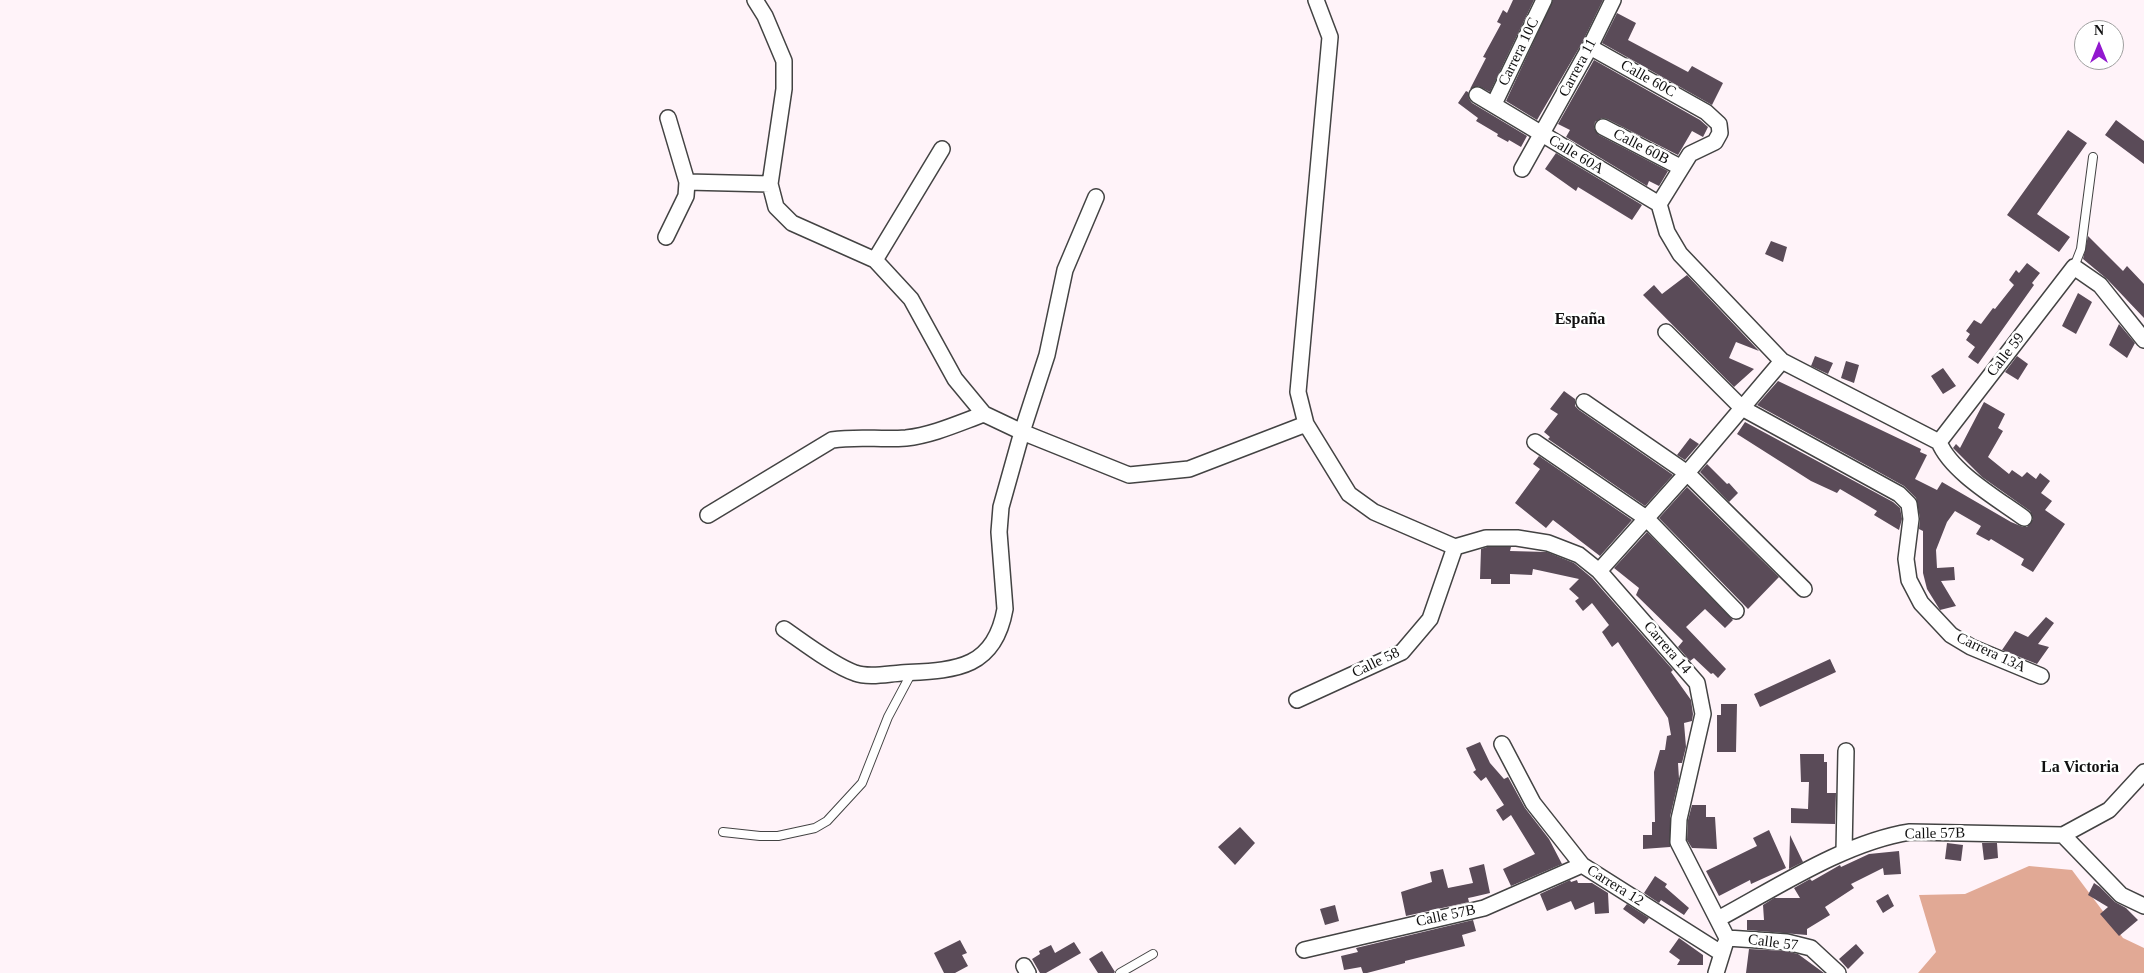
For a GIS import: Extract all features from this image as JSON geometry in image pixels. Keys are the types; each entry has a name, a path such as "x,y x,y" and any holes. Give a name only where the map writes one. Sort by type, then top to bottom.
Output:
{"street":[{"path":"755,0 765,16 784,61 784,89 770,184 776,207 792,223 875,260 911,299 955,379 984,414 1022,432 1129,475 1189,469 1306,424"},
{"path":"1316,0 1330,37 1298,392 1306,424 1349,494 1374,512 1455,547"},
{"name":"Carrera 10C","path":"1494,104 1544,0"},
{"name":"Carrera 11","path":"1522,170 1590,47 1612,0"},
{"name":"Calle 60C","path":"1590,47 1706,112 1719,124 1720,133 1715,142 1690,154 1680,166"},
{"name":"Calle 60A","path":"1477,95 1658,204"},
{"path":"666,237 686,196 687,182 668,118"},
{"name":"Calle 60B","path":"1603,127 1680,166"},
{"path":"875,260 942,149"},
{"path":"1680,166 1658,204 1666,232 1680,254 1782,361 1939,442 1944,454 1958,469 2024,518"},
{"path":"687,182 770,184"},
{"path":"784,629 853,673 861,675 948,670 967,665 992,648 1003,620 1005,609 999,532 1001,507 1022,432 1047,355 1065,270 1096,196"},
{"path":"2074,267 2100,285 2144,340"},
{"name":"Calle 59","path":"1939,442 2074,267"},
{"path":"1666,332 1742,408"},
{"path":"1599,571 1687,473 1782,361"},
{"path":"1584,402 1687,473 1804,589"},
{"name":"Carrera 13A","path":"1742,408 1899,494 1910,504 1911,519 1906,560 1909,580 1922,603 1951,635 1964,643 2041,676"},
{"path":"708,515 832,440 850,437 904,438 928,434 984,414"},
{"path":"1535,442 1646,518 1736,611"},
{"name":"Carrera 14","path":"1455,547 1486,538 1517,538 1548,543 1579,555 1599,571 1697,683 1703,714 1679,818 1678,842 1727,938"},
{"name":"Calle 58","path":"1297,700 1402,652 1430,619 1455,547"},
{"name":"Carrera 12","path":"1502,744 1533,803 1582,865 1721,953"},
{"path":"1844,852 1846,751"},
{"path":"2144,772 2108,810 2062,835 2121,895 2144,906"},
{"name":"Calle 57B","path":"1718,919 1844,852 1891,835 1910,832 2062,835"},
{"name":"Calle 57B","path":"1304,950 1484,908 1582,865"},
{"path":"1716,973 1727,938"},
{"name":"Calle 57","path":"1727,938 1787,942 1811,948 1838,973"}],"lane":[{"path":"2074,267 2082,241 2093,157"},
{"path":"723,832 778,836 816,828 827,821 855,794 862,783 888,717 912,672"},
{"path":"1120,973 1153,954"}],"shaded area":[{"path":"2029,866 2072,870 2123,938 2144,948 2144,973 1918,973 1936,952 1919,895 1965,894"}],"building":[{"path":"1513,0 1534,0 1490,92 1478,86 1470,89 1486,58 1483,57 1501,24 1497,22 1503,10 1507,13"},
{"path":"1553,0 1603,0 1582,43 1537,120 1506,101"},
{"path":"1617,13 1636,23 1628,40 1688,72 1692,66 1723,83 1712,105 1602,43"},
{"path":"1594,60 1700,120 1708,127 1703,137 1692,131 1678,155 1607,119 1602,118 1595,122 1594,128 1599,135 1668,171 1659,186 1649,181 1647,186 1566,137 1570,130 1558,124"},
{"path":"1466,91 1472,103 1527,136 1521,147 1497,136 1498,134 1476,121 1478,118 1458,103"},
{"path":"2116,120 2144,141 2144,164 2105,135"},
{"path":"2068,130 2087,143 2037,214 2070,237 2059,252 2007,215"},
{"path":"1556,153 1642,205 1632,220 1578,187 1576,191 1545,169"},
{"path":"2088,236 2123,271 2127,266 2144,284 2144,318 2107,279 2083,259"},
{"path":"1771,241 1787,247 1783,262 1765,254"},
{"path":"2027,263 2040,273 2032,283 2034,285 1978,364 1968,357 1975,347 1966,340 1970,334 1966,331 1974,320 1981,324 1993,308 1995,309 2014,285 2009,280 2016,270 2019,273"},
{"path":"1687,275 1759,351 1736,342 1729,358 1754,369 1734,387 1643,295 1654,285 1662,294"},
{"path":"2078,293 2092,302 2076,334 2062,326"},
{"path":"2119,324 2135,343 2127,358 2109,345"},
{"path":"1815,356 1833,363 1828,374 1811,366"},
{"path":"2017,356 2028,364 2018,380 2005,372"},
{"path":"1846,361 1859,365 1854,383 1841,378"},
{"path":"1943,368 1956,386 1943,394 1931,376"},
{"path":"1778,381 1921,449 1920,452 1927,455 1915,479 1937,490 1942,482 2011,522 2027,527 2033,519 2030,511 1982,477 1953,448 1956,444 1960,448 1984,402 2005,414 1998,428 2003,431 1988,457 2009,474 2012,470 2022,477 2027,472 2036,479 2040,473 2050,481 2041,493 2052,501 2045,510 2065,524 2033,572 2021,565 2024,559 1991,539 1989,541 1976,534 1981,526 1955,511 1947,522 1936,550 1937,568 1954,567 1955,580 1941,581 1956,606 1940,610 1927,589 1923,573 1923,531 1919,529 1920,518 1916,498 1904,486 1757,405"},
{"path":"1564,391 1575,399 1575,406 1579,410 1673,475 1645,506 1548,439 1550,437 1544,432 1558,414 1550,409"},
{"path":"1745,422 1893,502 1900,508 1902,519 1899,530 1874,515 1877,511 1857,499 1840,489 1837,493 1811,481 1737,434"},
{"path":"1690,438 1699,444 1685,460 1677,455"},
{"path":"1539,456 1632,520 1600,556 1553,520 1546,528 1515,503 1540,469 1533,464"},
{"path":"1707,464 1738,493 1729,502 1700,472"},
{"path":"1687,487 1779,577 1748,609 1659,518"},
{"path":"1647,532 1733,620 1725,628 1705,609 1686,627 1726,669 1718,678 1694,658 1690,661 1678,647 1683,641 1636,595 1639,588 1614,568"},
{"path":"1487,547 1511,547 1510,551 1547,552 1574,563 1592,578 1673,670 1671,672 1691,700 1693,714 1692,721 1684,723 1686,747 1682,763 1678,763 1679,779 1670,817 1670,847 1643,849 1643,835 1652,835 1652,822 1655,822 1654,772 1660,750 1665,750 1667,736 1671,735 1668,718 1618,642 1612,647 1602,632 1609,625 1592,603 1583,611 1575,601 1579,598 1569,589 1579,579 1533,569 1532,575 1510,574 1510,584 1491,584 1491,579 1480,579 1481,549"},
{"path":"2046,617 2054,623 2038,644 2049,647 2037,664 2002,650 2015,631 2028,637"},
{"path":"1830,659 1836,672 1760,707 1754,694"},
{"path":"1721,704 1737,704 1736,752 1717,752 1717,715 1721,715"},
{"path":"1480,742 1490,763 1504,779 1508,777 1525,808 1549,839 1562,864 1511,886 1503,869 1535,854 1511,815 1503,821 1496,810 1504,805 1486,777 1481,781 1473,772 1476,770 1466,748"},
{"path":"1800,754 1824,754 1824,762 1827,762 1827,793 1836,793 1835,824 1791,823 1791,808 1808,809 1809,782 1801,782"},
{"path":"1692,805 1706,805 1706,817 1715,817 1717,849 1692,848 1687,840 1688,820"},
{"path":"1240,827 1255,843 1235,865 1218,847"},
{"path":"1769,830 1786,868 1751,884 1750,880 1719,896 1706,871 1757,846 1753,838"},
{"path":"1790,835 1803,862 1789,869"},
{"path":"1947,843 1963,845 1961,861 1945,859"},
{"path":"1982,843 1997,843 1998,858 1984,860"},
{"path":"1899,851 1901,874 1884,875 1883,868 1851,884 1854,888 1825,907 1830,915 1807,929 1807,935 1747,930 1747,920 1764,920 1763,905 1774,898 1800,898 1794,888 1810,879 1812,881 1840,865 1841,867 1869,854"},
{"path":"1484,864 1490,893 1468,898 1469,902 1406,916 1401,892 1432,882 1430,872 1443,869 1448,888 1473,883 1469,868"},
{"path":"1655,876 1667,884 1665,887 1689,908 1684,915 1661,900 1659,903 1644,893"},
{"path":"1570,880 1571,882 1577,880 1578,883 1592,883 1608,893 1609,913 1595,914 1594,902 1575,910 1571,901 1547,911 1540,894"},
{"path":"2094,883 2138,920 2119,936 2100,914 2108,907 2088,895"},
{"path":"1888,894 1894,906 1883,913 1876,901"},
{"path":"1627,904 1649,918 1644,924 1623,909"},
{"path":"1335,905 1339,921 1325,925 1320,909"},
{"path":"1473,920 1476,931 1462,935 1465,946 1367,973 1363,973 1361,967 1344,970 1341,956 1358,952 1356,948"},
{"path":"1679,938 1703,955 1703,965 1677,965 1680,960 1669,952"},
{"path":"960,940 967,953 962,955 968,966 955,973 944,973 934,953"},
{"path":"1074,942 1081,953 1046,973 1040,973 1032,959 1040,954 1039,951 1051,945 1055,953"},
{"path":"1856,944 1864,953 1848,969 1839,959"},
{"path":"1749,949 1786,951 1798,954 1824,973 1746,973"},
{"path":"1102,951 1114,973 1098,973 1089,959"}],"district":[{"name":"España","path":"1580,320"},
{"name":"La Victoria","path":"2080,768"}]}
